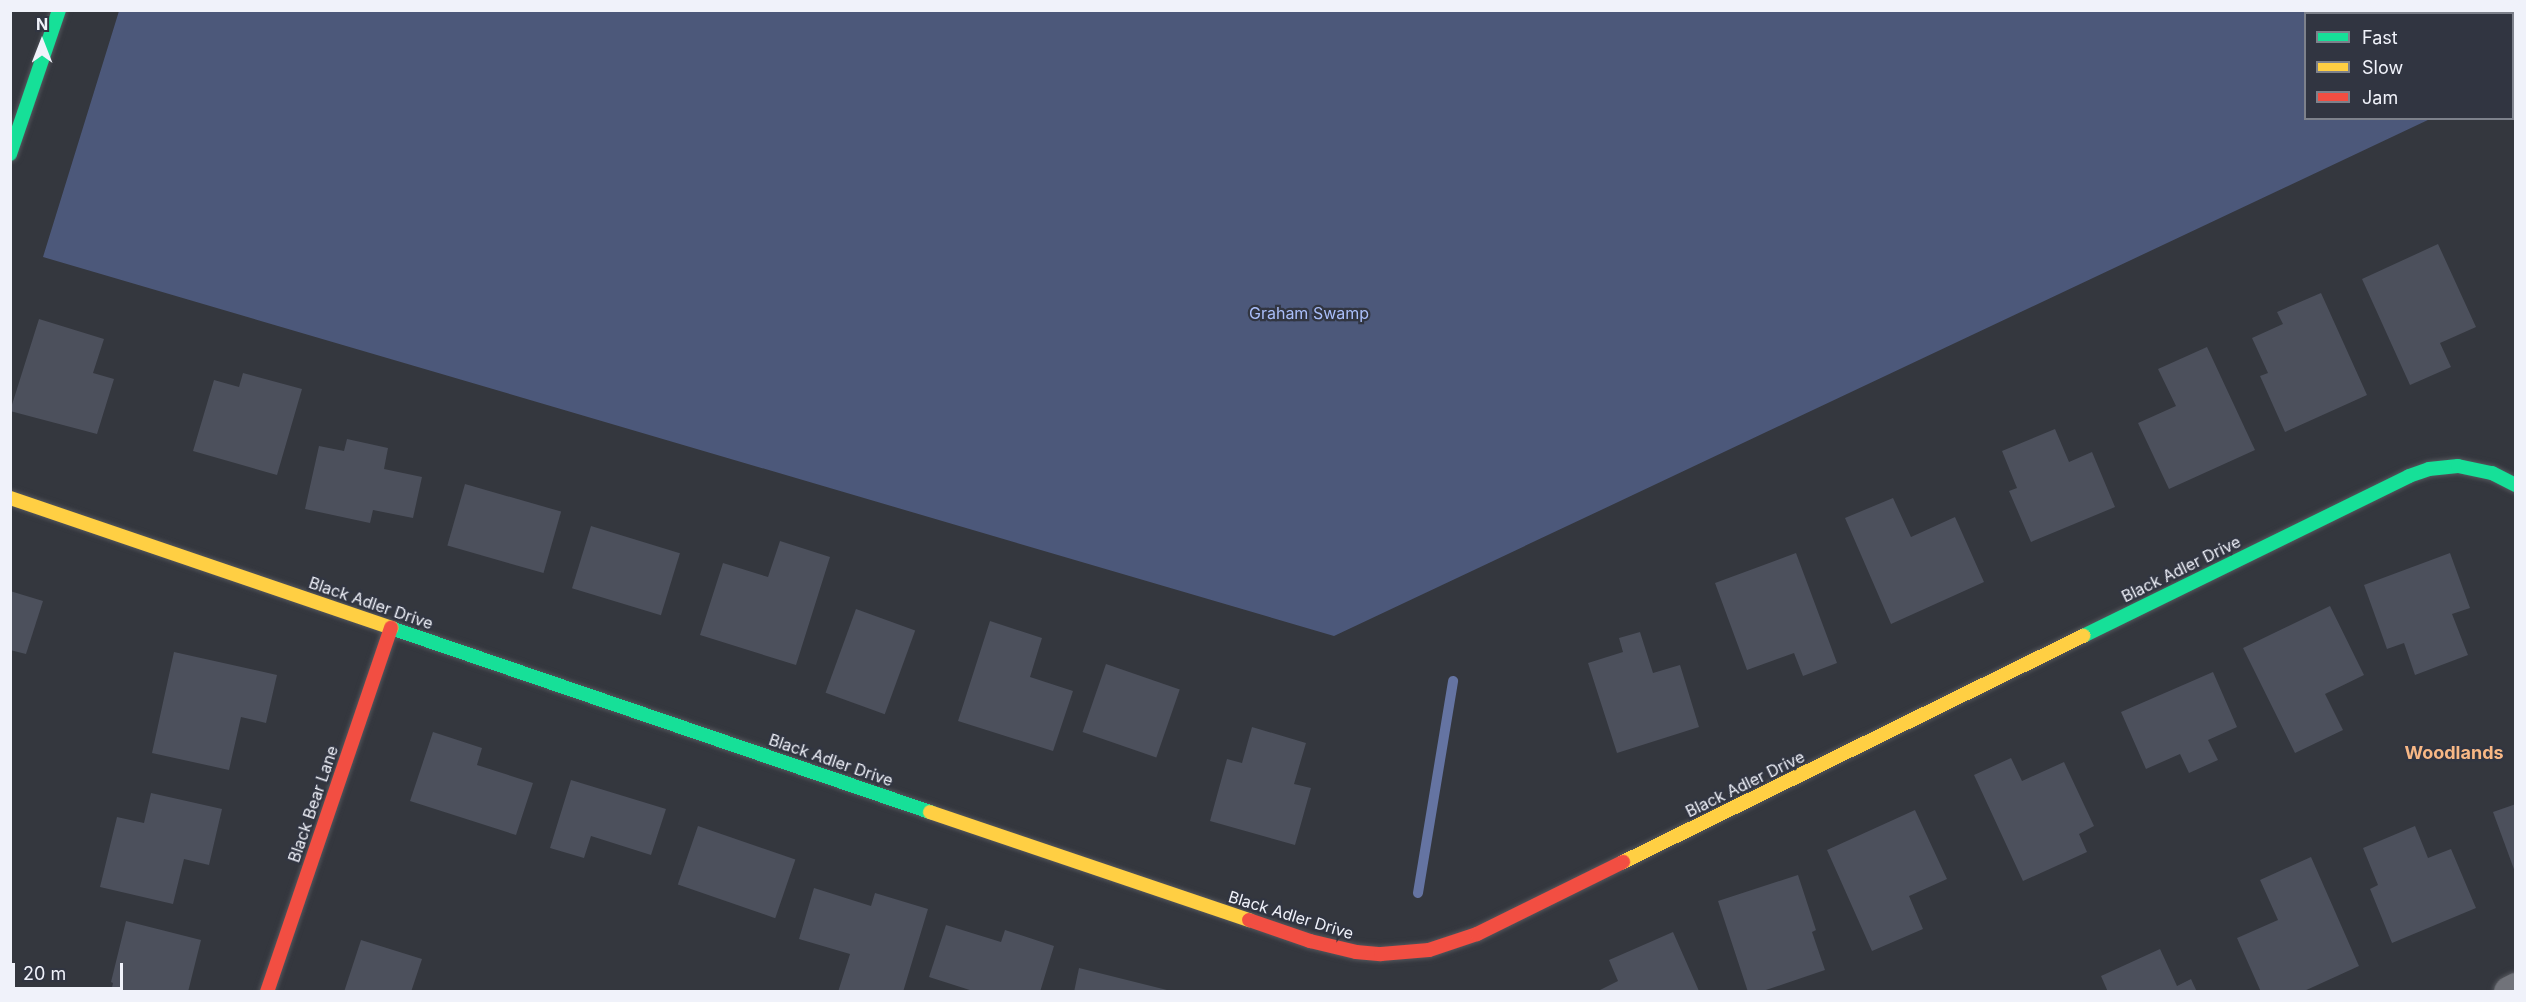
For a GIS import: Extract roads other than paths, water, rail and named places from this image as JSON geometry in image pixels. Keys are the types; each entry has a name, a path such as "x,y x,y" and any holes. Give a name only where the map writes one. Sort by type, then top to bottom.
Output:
{"street":[{"path":"10,154 59,10"},
{"name":"Black Adler Drive","path":"10,498 1310,941 1356,952 1404,953 1428,950 1477,934 2409,476 2429,469 2458,466 2475,467 2514,481"},
{"name":"Black Bear Lane","path":"267,992 391,627"},
{"path":"2510,992 2516,989"}],"waterway":[{"path":"1418,893 1453,681"}],"district":[{"name":"Woodlands","path":"2454,753"}],"park label":[{"name":"Graham Swamp","path":"1309,313"}]}
